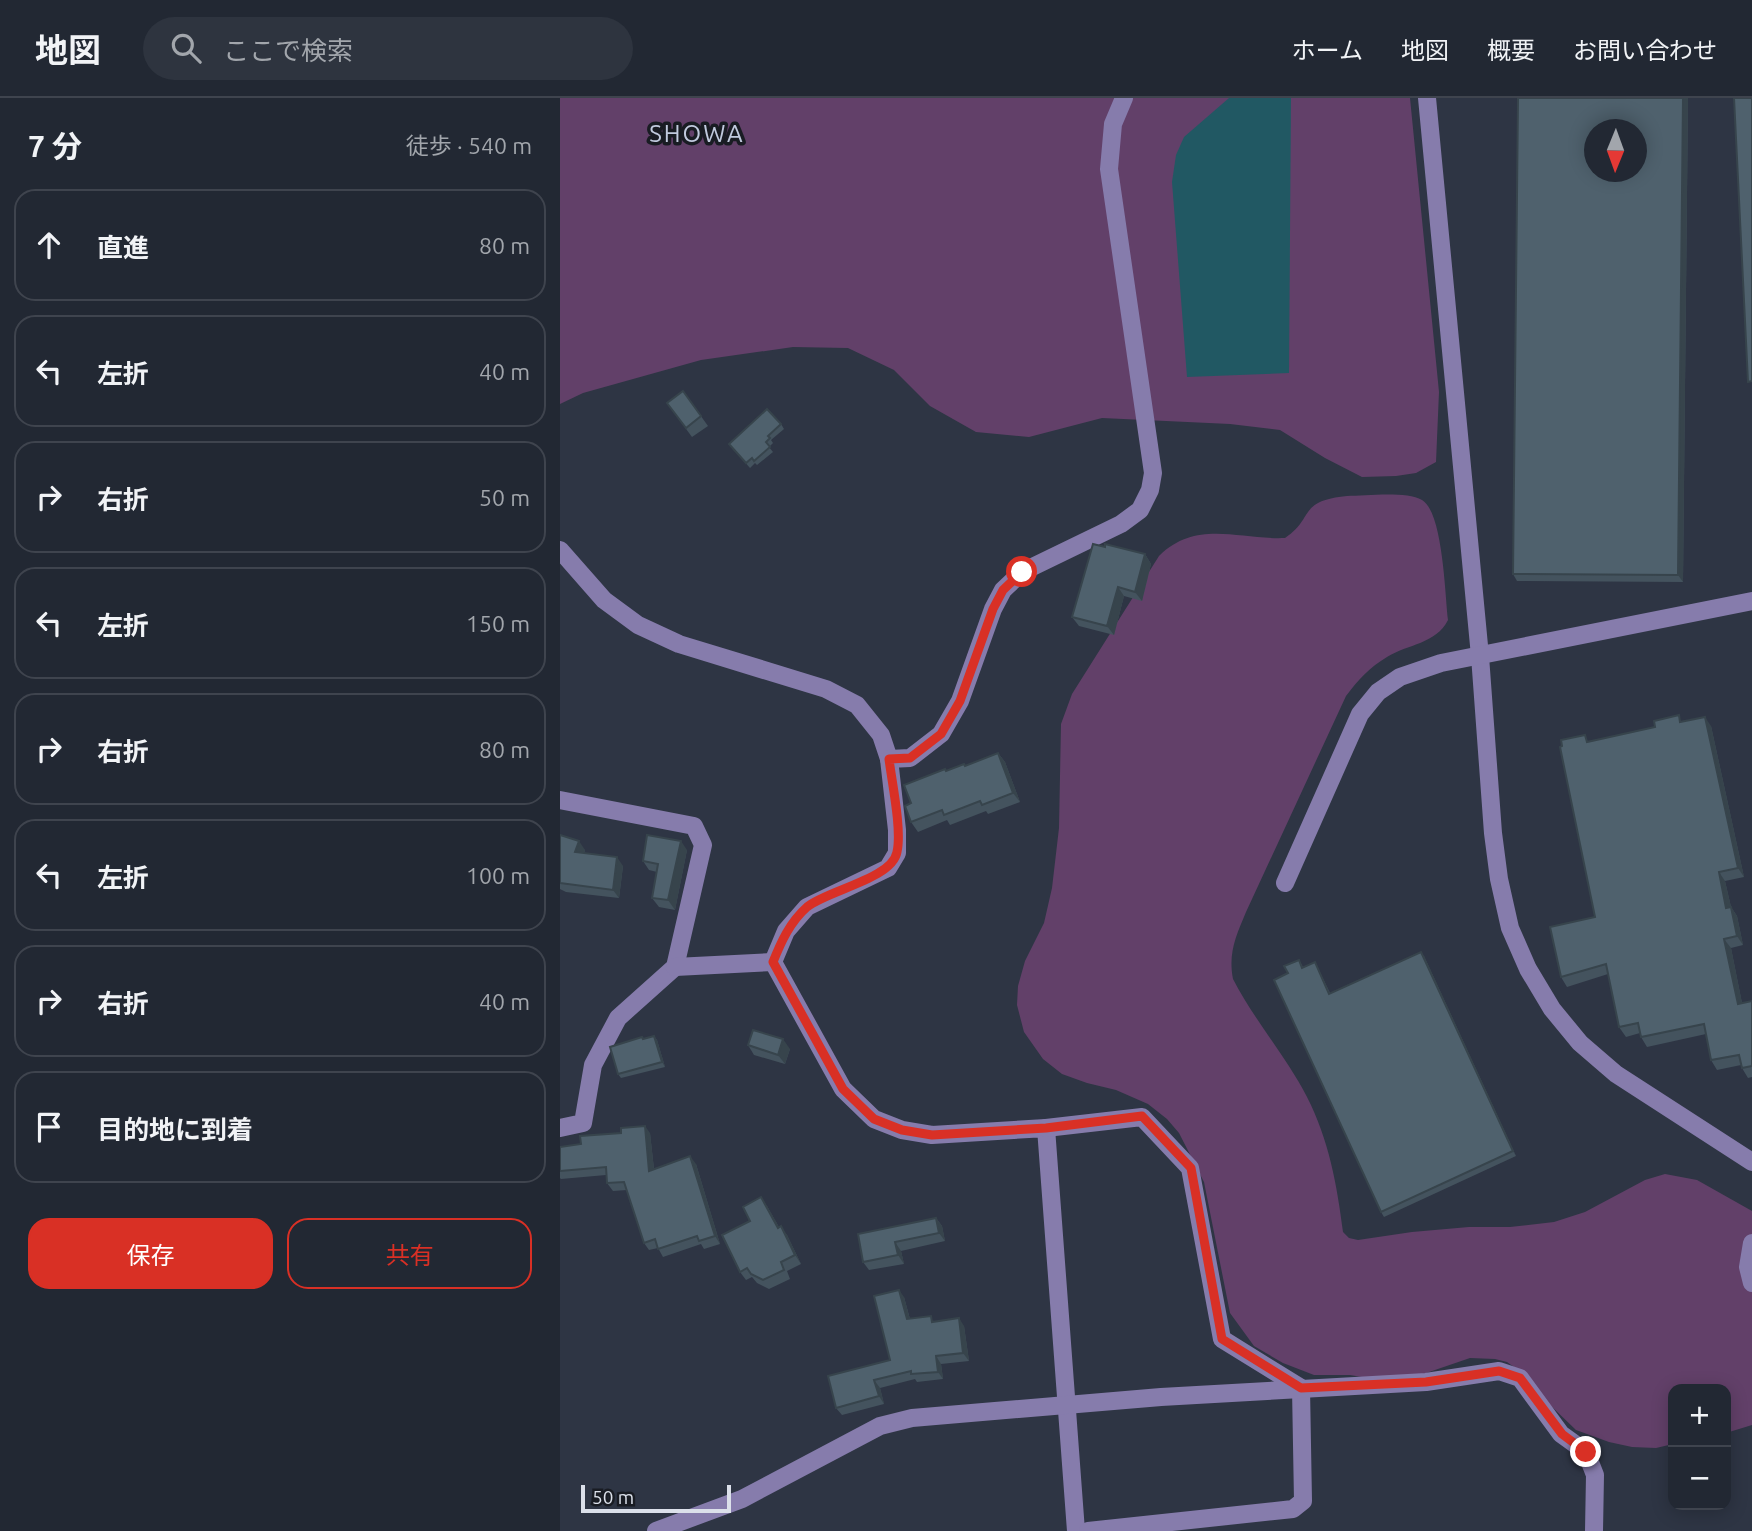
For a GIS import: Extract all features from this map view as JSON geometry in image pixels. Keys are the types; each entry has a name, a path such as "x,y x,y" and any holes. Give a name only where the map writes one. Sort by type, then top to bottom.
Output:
{"street":[{"path":"889,759 910,758 941,734 960,701 993,609 1003,590 1022,572 1121,524 1140,510 1150,490 1153,473 1109,169 1113,124 1124,98"},
{"path":"1427,98 1480,656 1493,833 1499,879 1510,928 1528,968 1552,1009 1580,1043 1616,1074 1752,1162"},
{"path":"560,550 604,600 638,625 679,645 826,689 857,705 881,735 889,759 897,853 888,868 807,907 786,931 773,962"},
{"path":"1285,883 1360,714 1378,692 1400,677 1441,663 1752,601"},
{"path":"560,800 694,826 703,845 675,967 618,1018 593,1065 583,1123 560,1128"},
{"path":"675,967 773,962"},
{"path":"773,962 843,1089 874,1119 902,1130 932,1135 1046,1128 1142,1116 1191,1168 1222,1339 1301,1388"},
{"path":"1046,1128 1076,1531"},
{"path":"1752,1243 1748,1267 1752,1283"},
{"path":"656,1531 742,1499 880,1426 912,1418 1301,1388 1426,1382 1499,1371 1520,1378 1562,1434 1586,1452 1595,1475 1594,1531"},
{"path":"1088,1531 1293,1509 1303,1501 1301,1388"}],"shaded area":[{"path":"560,98 1410,98 1439,392 1436,462 1416,473 1362,477 1280,430 1230,424 1102,418 1029,437 976,432 930,406 894,370 848,348 793,347 701,360 583,393 560,404"},
{"path":"1386,495 1422,500 1429,508 1439,537 1448,620 1443,628 1429,639 1395,653 1375,665 1346,696 1246,912 1232,953 1233,979 1299,1082 1315,1113 1331,1163 1343,1232 1349,1238 1358,1240 1412,1232 1554,1222 1585,1212 1645,1180 1665,1174 1697,1180 1752,1211 1752,1425 1731,1431 1731,1384 1668,1384 1668,1445 1656,1448 1632,1447 1576,1430 1547,1402 1525,1375 1507,1362 1495,1359 1470,1358 1397,1383 1350,1375 1314,1375 1283,1363 1254,1346 1230,1313 1204,1182 1179,1133 1148,1104 1116,1090 1062,1074 1043,1059 1024,1032 1017,1005 1018,986 1025,961 1044,923 1052,888 1059,828 1061,724 1072,694 1159,556 1173,545 1188,538 1219,534 1285,538 1294,531 1313,506 1331,498"}],"water":[{"path":"1229,98 1291,98 1289,373 1187,377 1172,182 1176,155 1184,137"}],"building":[{"path":"1518,98 1683,98 1678,575 1513,574"},
{"path":"1734,98 1752,98 1752,381 1748,382"},
{"path":"683,391 701,416 686,428 667,403"},
{"path":"767,409 781,424 768,436 770,438 766,442 770,447 754,461 752,458 746,463 729,444"},
{"path":"1093,544 1105,547 1105,544 1145,554 1135,592 1118,587 1107,626 1072,617"},
{"path":"1679,715 1680,722 1705,717 1738,868 1719,872 1726,908 1731,907 1737,936 1724,939 1738,1004 1752,1001 1752,1066 1742,1068 1739,1055 1711,1060 1704,1024 1641,1037 1638,1023 1619,1027 1606,964 1561,977 1550,927 1595,917 1560,747 1561,740 1585,735 1587,742 1655,727 1654,721"},
{"path":"998,753 1013,793 982,805 980,801 944,815 942,810 911,822 905,806 911,803 904,785"},
{"path":"560,835 579,841 575,852 617,857 613,890 560,883"},
{"path":"647,835 681,841 668,900 652,898 658,864 643,861"},
{"path":"1421,952 1513,1151 1381,1212 1274,980 1288,973 1284,966 1299,960 1302,968 1315,962 1329,994"},
{"path":"753,1030 783,1039 778,1055 748,1045"},
{"path":"654,1036 662,1062 618,1074 610,1047"},
{"path":"645,1126 649,1171 690,1156 715,1236 699,1241 697,1236 658,1249 655,1239 644,1243 624,1182 607,1183 606,1167 560,1171 560,1147 581,1144 580,1136 621,1133 621,1128"},
{"path":"761,1197 778,1228 781,1226 795,1255 781,1262 784,1270 763,1280 751,1274 747,1268 740,1272 722,1235 750,1221 743,1207"},
{"path":"936,1218 939,1233 895,1242 898,1255 863,1262 858,1234"},
{"path":"899,1290 907,1319 931,1316 932,1322 959,1318 963,1353 936,1356 938,1372 911,1374 911,1371 874,1380 879,1396 836,1408 828,1376 890,1360 874,1296"}],"district":[{"name":"SHOWA","path":"697,134"}],"route":[{"path":"1022,572 1003,590 993,609 960,701 941,734 910,758 889,759 897,853 888,868 807,907 786,931 773,962 808,1030 843,1089 874,1119 902,1130 932,1135 1046,1128 1142,1116 1191,1168 1222,1339 1301,1388 1426,1382 1499,1371 1520,1378 1562,1434 1586,1452"}]}
